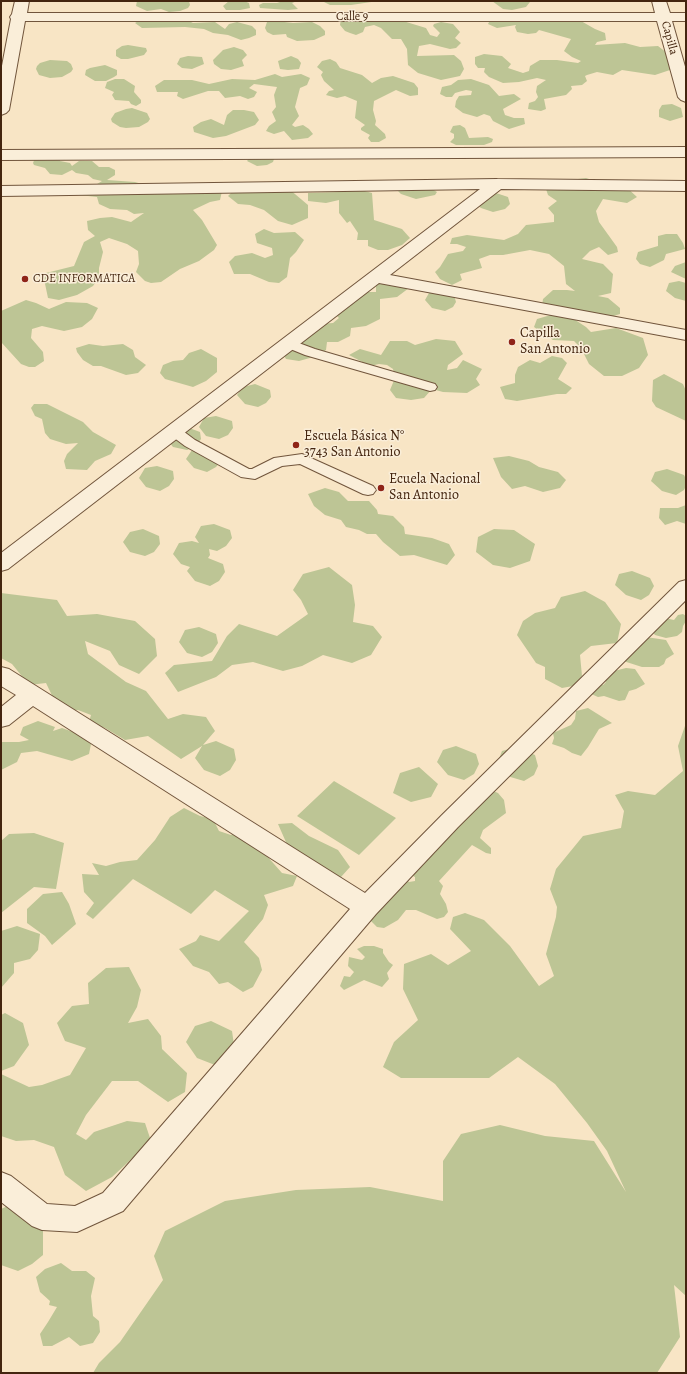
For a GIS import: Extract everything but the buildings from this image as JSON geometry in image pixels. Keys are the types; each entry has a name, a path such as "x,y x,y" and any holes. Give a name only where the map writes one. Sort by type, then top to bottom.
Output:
{"street":[{"path":"1,110 17,17 22,1"},
{"name":"Capilla","path":"659,1 686,98"},
{"name":"Calle 9","path":"17,17 686,17"},
{"path":"1,155 686,152"},
{"path":"1,564 497,184"},
{"path":"1,191 497,184 686,186"},
{"path":"375,277 686,335"},
{"path":"1,1185 42,1217 77,1219 113,1202 367,908 450,821 686,587"},
{"path":"1,675 367,908"},
{"path":"1,719 32,695"}],"lane":[{"path":"288,343 310,352 430,387"},
{"path":"174,431 190,444 246,474 255,474 279,461 302,459 368,490"}],"green space":[{"path":"137,1 189,1 190,5 188,8 180,11 169,12 161,9 147,11 136,6"},
{"path":"229,1 244,1 249,3 250,8 226,10 223,6"},
{"path":"274,1 297,1 292,3 298,9 288,10 260,8 259,5 263,3 280,3"},
{"path":"322,1 378,1 351,5 330,5"},
{"path":"492,1 530,2 526,7 512,10 503,9"},
{"path":"491,18 581,21 605,33 606,40 597,42 595,45 625,43 640,47 658,46 671,56 673,69 655,75 622,70 613,75 597,72 585,76 587,81 582,85 571,86 572,89 566,95 544,99 546,109 541,111 528,109 529,103 535,101 538,97 536,92 537,86 546,80 537,78 519,82 503,83 489,77 484,72 485,68 478,68 475,64 475,57 484,54 502,56 511,64 508,68 523,73 529,71 530,66 540,60 557,60 578,63 581,61 564,51 571,39 539,30 536,33 528,34 517,32 515,27 516,25 497,28 488,24"},
{"path":"341,19 403,21 426,28 430,35 437,37 440,33 433,26 434,24 441,22 453,24 460,32 455,38 461,43 456,48 450,49 430,44 419,46 417,56 454,55 461,61 464,69 460,76 441,80 418,73 408,65 407,49 401,39 392,39 381,28 374,25 365,27 363,32 356,35 350,33 345,31 340,25"},
{"path":"140,20 187,20 193,23 215,22 225,29 229,24 237,22 252,26 256,30 256,35 241,40 228,35 213,33 204,29 185,27 142,28 135,23"},
{"path":"276,21 293,23 312,22 320,26 325,31 325,35 314,40 297,41 287,37 286,34 273,35 267,32 265,28 267,22"},
{"path":"128,45 146,48 147,51 144,55 128,59 121,59 116,56 116,50 122,46"},
{"path":"234,47 243,50 247,55 242,60 244,66 231,70 221,69 214,64 213,60 223,50"},
{"path":"188,56 202,57 204,64 192,69 182,68 177,64 180,58"},
{"path":"291,56 298,59 301,63 299,69 280,69 278,61"},
{"path":"330,59 336,62 340,68 362,75 372,83 381,78 393,76 414,83 418,88 418,95 410,96 396,90 374,101 373,110 376,121 375,125 385,134 386,138 379,142 371,142 368,138 370,135 361,130 361,128 365,125 355,118 357,101 345,96 337,98 326,95 329,91 334,90 324,81 321,75 323,72 317,67 322,61"},
{"path":"50,60 67,61 71,64 73,69 71,72 62,77 50,78 39,75 36,69 37,66 40,63"},
{"path":"105,65 117,70 117,75 106,81 95,81 85,75 86,70 90,68"},
{"path":"275,74 282,77 301,74 310,78 307,85 300,88 295,107 299,116 292,125 295,127 303,125 309,129 313,134 308,138 292,140 284,131 274,134 266,131 269,126 276,121 272,112 276,107 274,95 277,87 254,84 249,88 257,92 254,97 248,99 240,96 225,98 219,91 208,91 183,99 177,96 178,92 157,92 155,86 164,80 192,80 209,84 232,79 255,80"},
{"path":"115,79 124,79 135,86 134,92 141,100 141,103 136,106 131,104 129,101 115,100 112,95 114,92 105,88 107,82"},
{"path":"471,79 489,85 499,96 514,94 521,99 503,109 505,115 514,118 524,118 525,124 509,129 493,121 490,116 484,114 477,117 463,113 455,107 456,101 459,96 471,95 472,91 466,90 455,93 452,97 446,97 440,94 442,87 451,85 458,80"},
{"path":"672,104 681,108 683,117 670,121 659,117 659,110 662,105"},
{"path":"132,108 147,113 150,119 148,122 139,127 126,128 120,127 112,122 111,119 115,113"},
{"path":"233,110 254,112 259,120 255,125 226,136 213,138 194,132 193,127 201,122 211,119 224,125 227,115"},
{"path":"460,125 465,128 469,138 488,137 493,139 492,142 484,145 456,145 450,142 454,138 454,134 450,132 453,126"},
{"path":"251,156 275,156 273,162 267,165 257,166 247,161"},
{"path":"35,158 59,158 60,161 70,163 72,166 79,161 92,161 99,167 109,167 115,170 115,175 107,180 135,182 156,188 222,191 220,200 210,202 193,210 202,220 217,245 214,250 199,261 180,269 161,282 151,283 145,281 136,272 139,264 138,251 127,244 109,238 100,242 103,252 99,268 99,277 93,286 77,295 59,300 48,298 44,279 46,273 74,266 84,242 95,236 88,230 87,221 112,217 131,222 144,213 134,214 127,210 110,209 99,204 97,197 79,195 102,181 93,179 88,175 76,173 72,170 62,175 50,174 45,168 34,165 33,163"},
{"path":"586,178 607,185 625,186 637,197 627,203 603,199 596,211 599,222 617,247 618,252 608,255 599,247 590,251 582,259 603,264 613,274 611,293 598,296 608,298 620,308 620,314 607,318 563,312 591,332 616,328 643,338 648,355 639,368 622,376 604,376 589,364 581,348 574,341 553,340 534,327 537,319 561,312 542,306 543,299 553,290 575,291 566,284 564,266 549,254 530,250 503,255 490,255 479,259 482,268 460,274 462,280 452,285 440,279 435,272 448,254 463,251 466,247 457,244 450,244 452,238 467,235 504,240 518,234 526,225 554,222 554,215 548,208 557,201 548,195 545,186 561,181"},
{"path":"402,188 430,188 437,192 435,195 416,199 401,194 398,191"},
{"path":"235,189 289,189 308,205 308,218 292,225 278,221 264,210 250,205 238,204 228,196"},
{"path":"357,189 372,193 374,220 402,229 410,238 402,245 388,250 378,250 368,246 368,240 357,240 358,233 350,221 347,223 339,213 339,200 326,203 308,201 308,193 339,192"},
{"path":"493,192 508,197 510,204 505,209 493,212 481,208 472,201"},
{"path":"264,229 274,233 295,232 304,240 290,258 287,277 279,283 269,282 250,274 234,274 229,262 235,256 252,253 265,258 273,255 272,248 257,243 255,234"},
{"path":"677,234 685,249 666,254 664,260 650,267 640,264 636,259 638,252 658,246 658,236"},
{"path":"686,262 686,279 671,272 675,266"},
{"path":"376,281 409,288 397,297 380,299 380,319 366,326 351,328 350,336 338,342 327,342 326,350 317,356 299,361 286,359 282,352 319,324 333,323 339,318 334,313 361,292 376,292"},
{"path":"679,281 686,283 686,301 675,298 666,291 669,283"},
{"path":"440,291 454,295 456,302 453,307 445,311 432,308 425,300 429,293"},
{"path":"26,300 49,309 66,302 87,303 98,308 92,319 82,327 64,331 42,326 32,329 31,338 43,352 44,361 35,367 29,367 21,364 1,342 1,311"},
{"path":"436,339 455,341 463,354 448,365 447,370 457,368 463,360 482,369 476,379 480,385 467,393 443,392 432,389 424,398 411,400 396,398 390,390 395,378 393,369 387,365 379,364 370,366 349,355 360,349 381,355 390,341 407,341 415,345"},
{"path":"89,344 103,346 123,344 133,350 135,357 146,365 138,373 126,375 101,366 93,366 83,360 76,348"},
{"path":"201,349 217,358 217,372 206,381 193,387 165,379 160,373 163,365 173,361 183,360 189,353"},
{"path":"552,356 562,358 567,363 558,379 572,388 566,394 557,394 517,401 505,399 500,387 515,383 515,375 518,367 530,360 540,363"},
{"path":"664,374 683,384 686,391 686,421 656,407 652,401 653,380"},
{"path":"255,384 270,390 271,397 266,403 258,407 245,404 237,395 243,387"},
{"path":"34,404 47,404 83,422 93,432 116,445 111,454 95,461 87,470 66,469 64,461 67,454 78,443 66,444 50,439 45,433 42,419 35,416 31,408"},
{"path":"216,416 232,421 233,428 228,435 219,439 206,436 199,427 204,418"},
{"path":"184,426 200,432 201,439 196,446 187,450 173,447 166,438"},
{"path":"204,447 220,453 221,461 216,467 207,472 194,468 186,459 192,450"},
{"path":"509,456 529,461 539,467 558,472 566,480 560,488 543,492 525,486 512,489 501,477 493,458"},
{"path":"157,466 173,471 174,479 169,486 160,491 146,487 139,478 145,468"},
{"path":"667,469 684,475 686,479 686,486 684,490 676,495 662,491 651,481 655,472"},
{"path":"325,488 339,492 348,501 369,501 377,510 378,514 393,516 404,527 405,534 432,538 449,544 455,555 447,565 414,555 400,556 376,534 367,534 359,530 346,527 341,520 325,515 314,506 308,494"},
{"path":"686,505 686,524 677,521 665,525 659,518 660,508 678,508"},
{"path":"214,524 230,530 232,538 226,546 217,551 209,549 210,555 208,558 223,564 225,572 219,581 210,586 195,581 187,571 190,567 181,564 173,554 179,543 192,541 199,543 195,537 201,526"},
{"path":"143,529 159,536 160,544 154,552 145,556 130,552 123,542 130,532"},
{"path":"494,529 514,530 535,544 530,561 510,568 493,565 476,552 478,537"},
{"path":"329,567 352,585 355,605 353,622 373,626 382,637 371,655 352,663 323,655 302,666 283,671 253,662 232,665 216,677 178,692 165,673 174,665 212,661 227,636 239,624 277,636 308,614 301,600 293,590 303,574"},
{"path":"632,571 650,578 654,586 649,595 641,600 626,595 615,585 619,574"},
{"path":"585,591 605,602 621,624 617,643 591,646 580,655 582,676 573,686 562,688 545,679 545,667 536,663 517,635 523,621 535,613 555,608 561,597"},
{"path":"1,593 57,600 67,616 97,614 135,621 155,639 157,656 139,674 119,665 110,651 85,641 88,654 126,682 146,691 168,719 183,714 206,717 215,731 203,745 216,741 234,749 236,760 230,770 220,776 204,770 195,758 202,746 181,759 148,736 125,740 105,728 89,722 91,715 78,710 60,712 46,683 29,685 12,664 1,658"},
{"path":"683,614 686,616 686,621 682,632 677,636 666,638 655,635 650,629 660,617 674,620 678,615"},
{"path":"199,627 216,634 218,643 212,652 202,657 187,653 179,642 185,630"},
{"path":"626,634 666,640 674,654 666,659 664,664 659,667 642,667 617,659 609,654"},
{"path":"626,668 635,669 645,684 629,691 625,700 619,701 604,696 598,697 589,693 595,681 603,685 606,682 604,678 606,673"},
{"path":"588,708 612,723 599,729 581,756 552,744 554,738 553,733 571,725 575,719 576,711"},
{"path":"38,721 55,727 53,731 62,728 76,733 91,744 89,754 72,761 37,751 21,753 17,762 1,770 1,742 19,742 29,740 20,735 23,727"},
{"path":"686,723 686,1296 674,1285 680,1337 657,1373 93,1373 99,1363 120,1342 163,1280 154,1256 165,1231 225,1201 296,1190 370,1187 443,1201 443,1161 461,1134 500,1125 545,1136 594,1141 626,1192 607,1151 587,1123 555,1084 518,1057 489,1078 401,1078 383,1067 394,1042 418,1020 403,989 404,964 431,954 448,965 471,951 450,929 453,917 465,913 484,920 510,946 539,986 554,976 546,954 556,917 557,907 550,889 556,869 583,836 621,828 624,811 615,795 628,791 655,795 683,771 678,746"},
{"path":"456,746 476,754 479,764 474,774 464,780 448,775 437,762 443,750"},
{"path":"516,747 535,755 538,766 534,775 524,781 507,776 497,764 502,751"},
{"path":"419,767 438,784 431,797 411,802 393,793 400,773"},
{"path":"334,781 396,818 359,855 297,816"},
{"path":"491,790 498,793 504,800 506,813 483,830 480,838 491,848 491,854 486,853 472,845 439,881 443,886 440,894 446,904 448,912 444,917 437,919 416,910 406,910 398,920 384,928 377,927 370,920 367,925 361,913 380,899 397,893 394,887 405,878 409,882 415,881 415,877 411,875"},
{"path":"184,808 200,816 213,819 219,831 231,835 239,829 259,847 282,873 297,876 293,886 264,895 268,905 263,919 244,942 259,958 262,970 253,987 243,992 228,982 219,984 209,972 193,966 179,949 196,941 200,935 219,941 249,911 215,890 191,914 133,879 93,919 86,914 94,903 84,892 82,874 99,875 92,863 106,866 120,862 137,860 155,840 170,817"},
{"path":"292,823 309,836 338,850 350,867 341,877 326,880 311,859 296,856 289,849 278,824"},
{"path":"34,833 64,843 56,889 34,887 1,913 1,841 9,834"},
{"path":"62,892 69,904 76,924 52,945 45,936 27,923 27,909 43,894"},
{"path":"17,926 40,934 38,950 30,959 14,963 14,973 1,988 1,931"},
{"path":"364,946 374,946 383,949 383,953 393,965 387,973 389,979 382,987 364,980 344,990 340,986 344,976 350,977 354,972 348,966 349,957 362,960 365,957 357,949"},
{"path":"129,967 141,990 137,1007 128,1023 148,1019 161,1036 162,1049 187,1073 185,1092 168,1102 138,1081 112,1081 86,1115 76,1134 86,1140 94,1132 127,1121 145,1123 151,1141 112,1177 86,1191 65,1175 54,1147 34,1140 16,1141 1,1136 1,1074 29,1087 42,1085 70,1075 86,1048 65,1041 57,1023 72,1006 89,1004 88,983 106,968"},
{"path":"5,1013 23,1023 29,1045 14,1066 1,1071 1,1015"},
{"path":"211,1021 232,1031 234,1045 215,1065 197,1058 186,1042 195,1026"},
{"path":"19,1201 43,1220 43,1255 32,1264 18,1271 1,1265 1,1209"},
{"path":"61,1263 72,1271 86,1271 95,1278 91,1296 93,1316 99,1321 100,1332 93,1343 80,1346 69,1337 52,1346 43,1346 40,1334 57,1307 49,1305 50,1301 40,1292 36,1277 45,1269"}],"place":[{"name":"CDE INFORMATICA","path":"25,279"},
{"name":"Capilla San Antonio","path":"512,342"},
{"name":"Escuela Básica N° 3743 San Antonio","path":"296,445"},
{"name":"Ecuela Nacional San Antonio","path":"381,488"}]}
